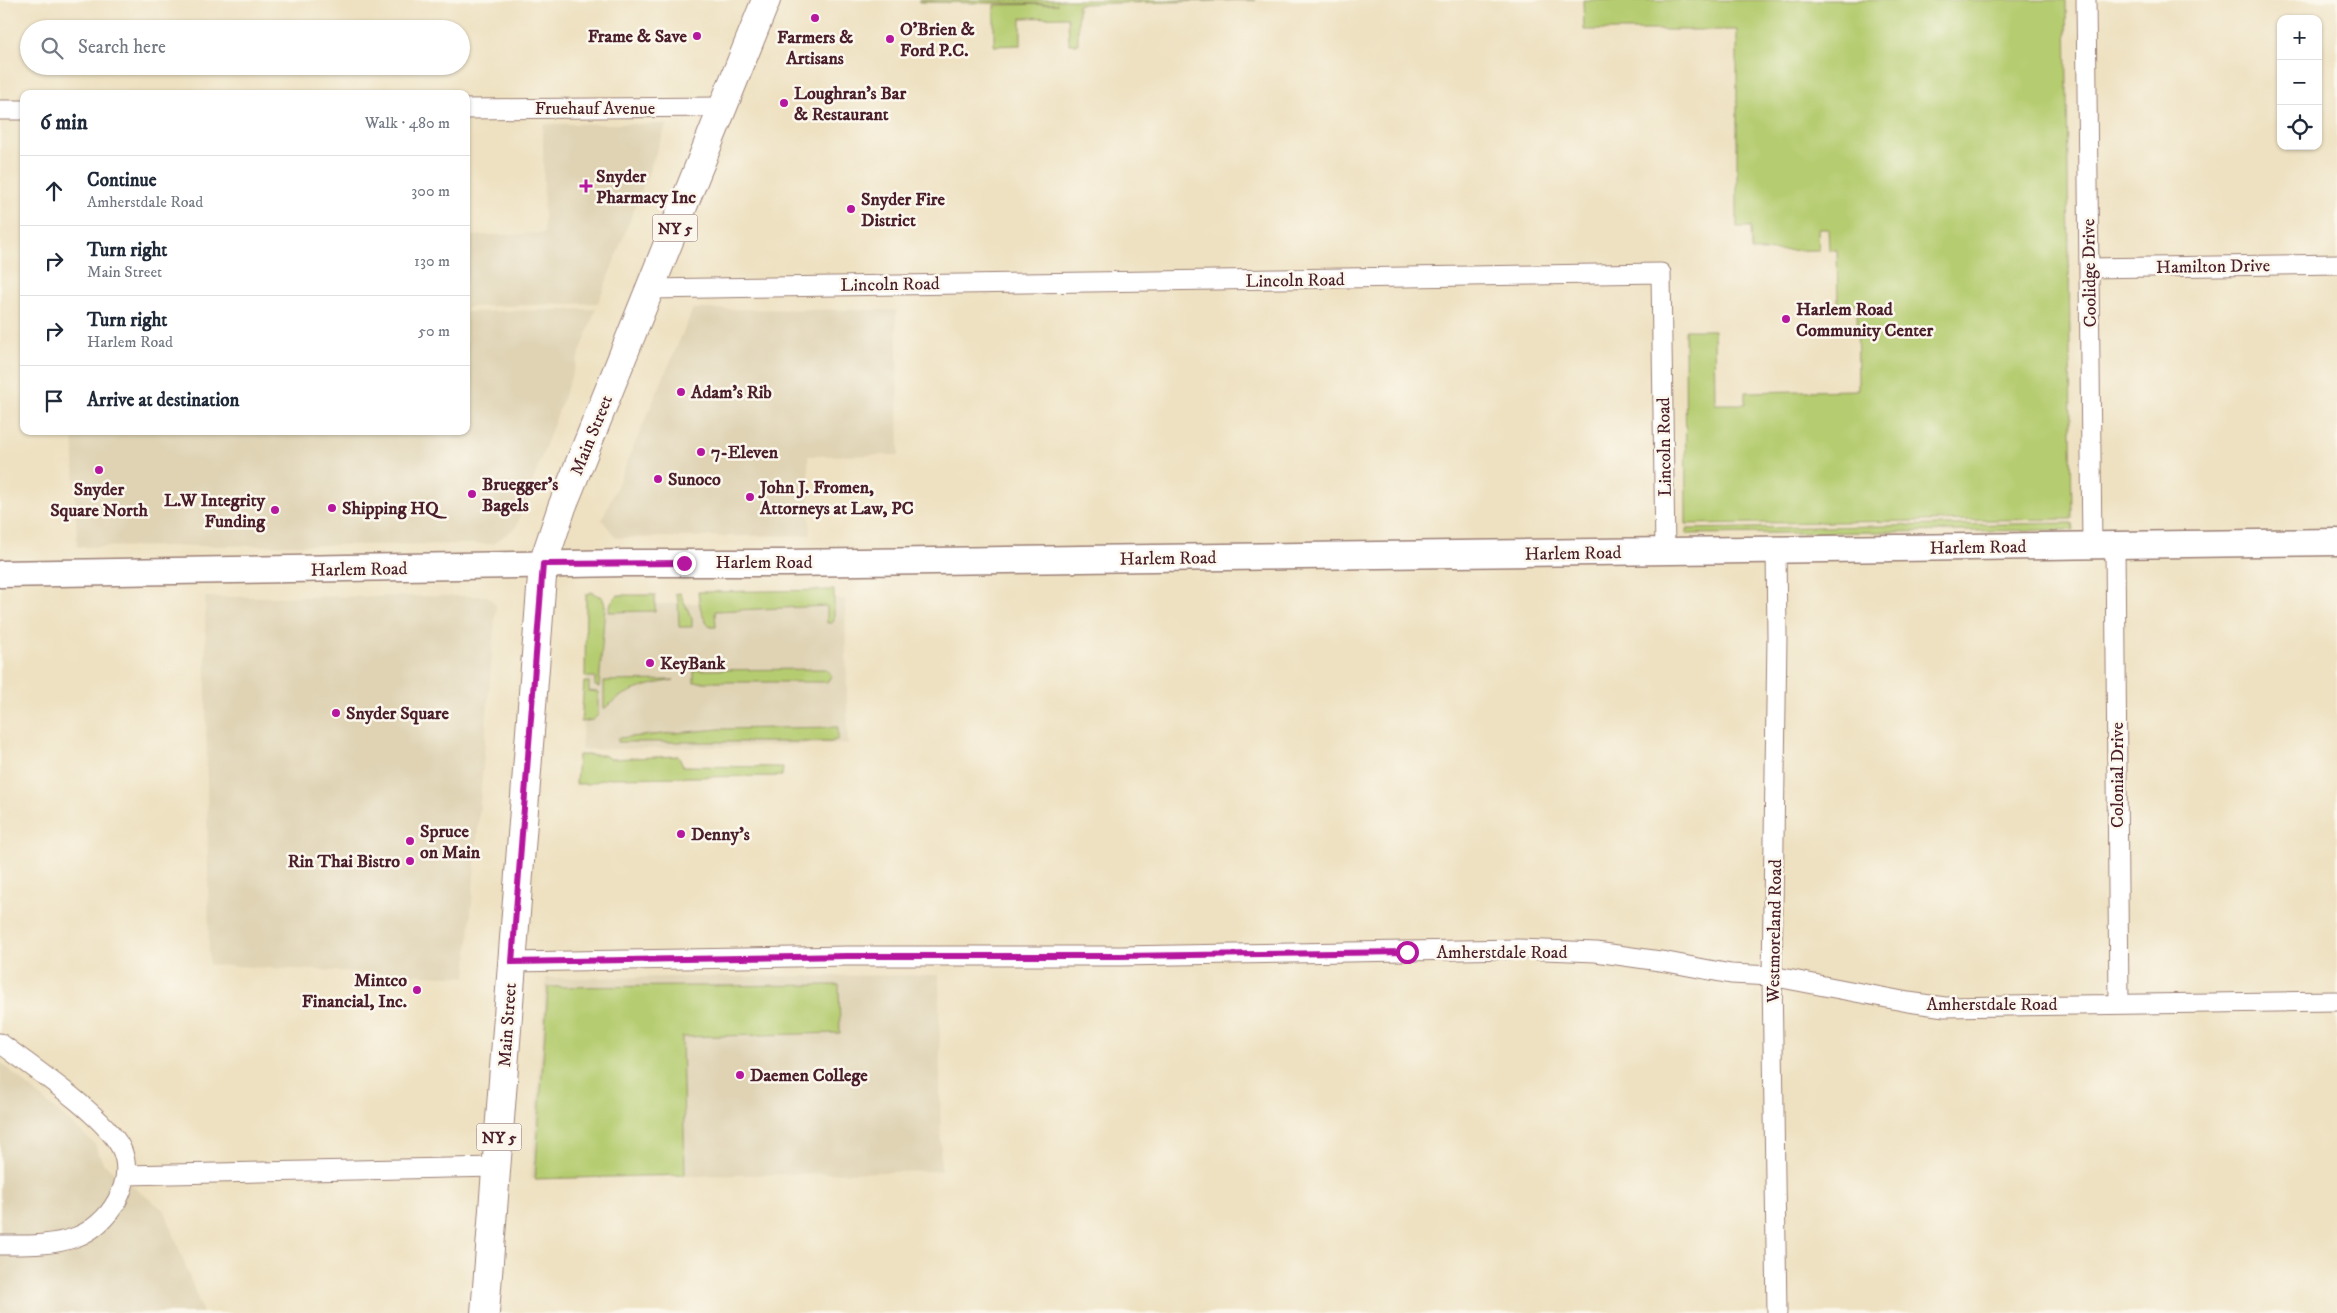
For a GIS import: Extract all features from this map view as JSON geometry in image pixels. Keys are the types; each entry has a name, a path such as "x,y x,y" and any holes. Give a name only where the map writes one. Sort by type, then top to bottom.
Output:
{"main road":[{"name":"Main Street","path":"485,1313 543,564 562,507 766,0"},
{"name":"Harlem Road","path":"0,574 242,572 543,564 786,563 2337,542"}],"street":[{"name":"Coolidge Drive","path":"2086,0 2089,268 2104,545"},
{"name":"Fruehauf Avenue","path":"470,109 723,107"},
{"path":"0,110 20,110"},
{"name":"Hamilton Drive","path":"2089,268 2337,264"},
{"name":"Lincoln Road","path":"651,289 1661,273 1665,552"},
{"name":"Colonial Drive","path":"2104,545 2119,1004"},
{"name":"Westmoreland Road","path":"1776,549 1777,646 1772,976 1777,1313"},
{"name":"Amherstdale Road","path":"512,962 847,956 1150,956 1518,949 1596,952 1732,974 1772,976 1908,1002 1945,1007 2337,1001"},
{"path":"0,1043 78,1102 105,1127 120,1147 125,1160 126,1175 121,1194 113,1208 92,1228 77,1237 52,1243 0,1245"},
{"path":"126,1175 496,1167"}],"shaded area":[{"path":"543,124 667,124 598,303 470,307 470,236 544,233"},
{"path":"596,309 516,527 493,544 77,547 73,435 470,435 470,312"},
{"path":"693,309 896,310 899,455 808,456 810,535 616,538 602,520"},
{"path":"488,596 496,605 466,977 209,965 205,597"},
{"path":"845,599 848,744 581,750 593,606"},
{"name":"Daemen College","path":"939,975 941,1171 531,1179 546,978"},
{"path":"0,1062 95,1144 103,1163 165,1211 203,1313 0,1313"}],"green space":[{"path":"919,0 1255,0 1078,4 1078,44 1069,44 1068,17 1021,18 1021,45 994,46 994,5 1058,4 919,2"},
{"path":"1583,0 2066,0 2072,519 1686,524 1685,330 1714,330 1715,404 1745,404 1745,392 1858,390 1857,304 1838,304 1837,250 1829,250 1828,229 1818,229 1819,250 1752,251 1751,227 1737,227 1737,30 1584,30"},
{"path":"2072,523 2073,530 1686,534 1686,529"},
{"path":"834,590 834,621 832,623 827,623 827,606 715,611 716,627 711,627 707,623 701,611 698,592"},
{"path":"591,592 602,597 605,604 599,687 595,686 595,677 585,677 586,595"},
{"path":"680,593 692,619 692,627 679,627 678,600 675,594"},
{"path":"618,595 655,595 655,611 609,612 611,602"},
{"path":"825,669 832,675 827,682 694,682 694,670"},
{"path":"674,680 645,686 628,693 604,709 604,681"},
{"path":"584,682 589,682 589,691 598,692 598,715 593,720 581,722"},
{"path":"838,727 838,739 831,742 618,742 618,738 720,729"},
{"path":"578,755 604,755 610,759 678,756 683,766 783,767 782,776 609,778 588,784 576,784"},
{"path":"839,985 840,1033 682,1037 685,1175 535,1179 548,987"}],"place":[{"name":"Farmers & Artisans","path":"815,18"},
{"name":"Frame & Save","path":"697,36"},
{"name":"O'Brien & Ford P.C.","path":"890,39"},
{"name":"Loughran's Bar & Restaurant","path":"784,103"},
{"name":"Snyder Pharmacy Inc","path":"586,186"},
{"name":"Snyder Fire District","path":"851,209"},
{"name":"Harlem Road Community Center","path":"1786,319"},
{"name":"Adam's Rib","path":"681,392"},
{"name":"7-Eleven","path":"701,452"},
{"name":"Snyder Square North","path":"99,470"},
{"name":"Sunoco","path":"658,479"},
{"name":"Bruegger's Bagels","path":"472,494"},
{"name":"John J. Fromen, Attorneys at Law, PC","path":"750,497"},
{"name":"Shipping HQ","path":"332,508"},
{"name":"L.W Integrity Funding","path":"275,510"},
{"name":"KeyBank","path":"650,663"},
{"name":"Snyder Square","path":"336,713"},
{"name":"Denny's","path":"681,834"},
{"name":"Spruce on Main","path":"410,841"},
{"name":"Rin Thai Bistro","path":"410,861"},
{"name":"Mintco Financial, Inc.","path":"417,990"},
{"name":"Daemen College","path":"740,1075"}],"route":[{"path":"684,563 543,564 512,962 847,956 1120,956 1407,952"}]}
